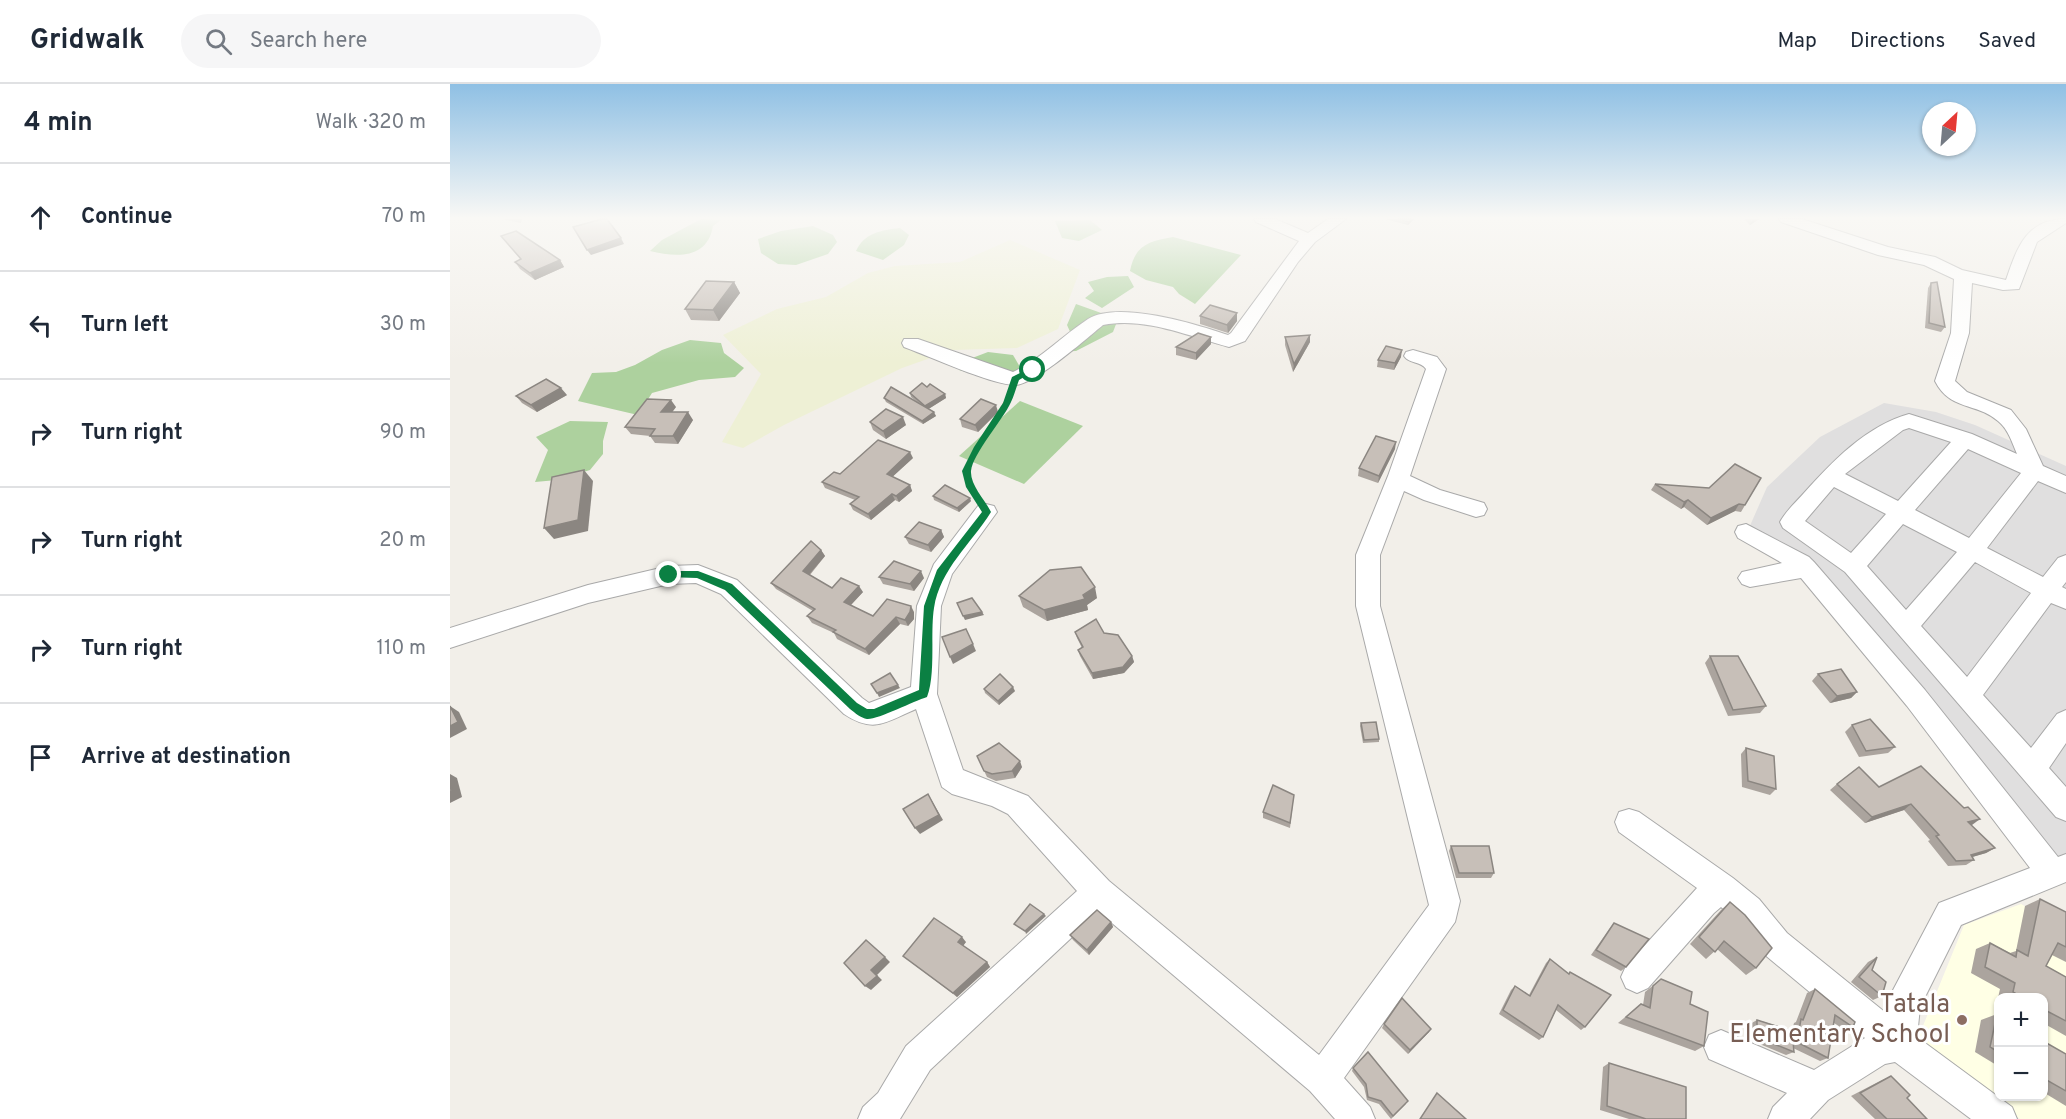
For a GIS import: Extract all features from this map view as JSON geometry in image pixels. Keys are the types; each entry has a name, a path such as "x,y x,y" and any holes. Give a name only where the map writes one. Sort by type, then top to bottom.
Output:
{"street":[{"path":"911,343 1000,376 1015,379 1033,370 1097,321 1103,319 1131,319 1179,325 1229,341 1238,337 1286,267"},
{"path":"1943,267 1963,277 1963,319 1956,352 1945,375 1945,382 1953,394 1996,410 2013,422 2035,470"},
{"path":"1958,274 2003,285 2013,285 2019,267"},
{"path":"1322,1079 1444,911 1445,901 1368,606 1368,555 1398,479 1436,369 1430,362 1413,356"},
{"path":"2066,485 1965,439 1910,421 1896,425 1830,475 1791,522 1853,566 2066,808"},
{"path":"1853,566 1965,439"},
{"path":"1907,626 1972,550 2035,470"},
{"path":"1830,475 2057,595"},
{"path":"1398,479 1432,495 1476,509"},
{"path":"986,512 942,570 929,606 924,694 952,778 962,785 998,795 1018,805 1098,892 1322,1079 1358,1119"},
{"path":"1746,532 1806,568 2059,870 1950,914 1904,1004 1899,1045"},
{"path":"1968,696 2057,595 2066,564"},
{"path":"1750,578 1806,568"},
{"path":"450,638 588,594 669,575 698,574 729,587 853,706 866,714 875,714 912,696 924,694"},
{"path":"2032,769 2066,722"},
{"path":"1629,822 1722,888 1748,910 1776,944 1899,1045 2000,1119"},
{"path":"1637,977 1703,902 1722,888"},
{"path":"875,1119 890,1106 918,1058 1098,892"},
{"path":"1785,1119 1816,1088 1880,1048 1899,1045"},
{"path":"1721,1047 1816,1088"}],"path":[{"path":"986,512 971,487 967,471 978,447 1007,403 1015,379"}],"shaded area":[{"path":"890,267 1074,267 1080,270 1058,329 1017,348 953,350 902,368 784,425 743,448 722,442 761,374 723,335 777,309 826,297 868,273"},
{"path":"1884,403 1936,412 1975,425 2066,466 2066,855 2051,859 1886,652 1749,528 1767,487 1820,437"},
{"name":"Tatala Elementary School","path":"2021,904 2066,929 2066,1119 2020,1119 1995,1101 2048,1101 2048,993 1994,993 1994,1100 1916,1043 1964,925"}],"green space":[{"path":"1131,267 1229,267 1195,304 1179,294 1173,287 1146,280 1130,271"},
{"path":"1128,276 1134,287 1102,308 1085,298 1094,291 1088,282 1107,277"},
{"path":"1076,304 1118,319 1113,332 1076,351 1054,352 1072,336 1067,325"},
{"path":"690,340 721,343 724,353 744,368 735,377 699,380 652,393 638,415 578,401 592,373 616,372 635,365 662,350"},
{"path":"988,352 1013,355 1020,367 1005,380 959,370 967,360"},
{"path":"1020,401 1083,426 1024,484 959,456"},
{"path":"570,421 608,422 603,441 603,454 590,470 557,480 535,482 548,450 536,437"}],"building":[{"path":"522,267 543,267 530,273"},
{"path":"706,281 734,282 713,310 685,309"},
{"path":"1937,282 1945,327 1929,323 1931,283"},
{"path":"1210,305 1237,313 1227,325 1200,316"},
{"path":"1198,333 1211,337 1196,353 1176,347"},
{"path":"1310,335 1294,364 1285,337"},
{"path":"1386,346 1402,350 1395,363 1378,360"},
{"path":"546,379 561,388 531,405 516,396"},
{"path":"922,383 927,387 930,384 945,394 925,406 910,393"},
{"path":"891,387 934,412 922,421 884,398"},
{"path":"647,399 671,400 661,412 688,412 673,436 650,436 655,429 625,427"},
{"path":"981,399 996,405 975,425 960,419"},
{"path":"886,409 903,417 883,431 870,422"},
{"path":"1376,436 1396,442 1379,476 1359,468"},
{"path":"878,440 910,452 887,474 910,485 896,496 892,494 868,514 850,504 859,497 822,482 834,472 840,474"},
{"path":"1735,464 1761,478 1745,505 1739,504 1711,518 1688,500 1684,502 1655,484 1709,488"},
{"path":"584,470 578,520 544,528 552,477"},
{"path":"945,485 970,498 957,508 933,496"},
{"path":"919,522 941,530 928,545 905,537"},
{"path":"811,541 821,550 803,571 832,588 841,578 859,586 844,602 873,616 887,599 911,606 905,620 896,617 865,649 833,632 836,630 807,616 815,609 771,583"},
{"path":"894,561 921,571 910,584 879,577"},
{"path":"1081,567 1095,587 1083,595 1085,599 1044,610 1019,596 1050,570"},
{"path":"972,598 982,612 963,616 957,603"},
{"path":"1096,619 1104,633 1118,635 1132,656 1123,667 1092,673 1078,650 1083,647 1075,632"},
{"path":"966,629 973,644 950,657 942,637"},
{"path":"1710,656 1738,656 1766,706 1733,710"},
{"path":"1841,669 1857,692 1837,696 1818,674"},
{"path":"890,673 898,685 877,693 871,684"},
{"path":"1000,674 1013,687 998,701 984,689"},
{"path":"450,706 458,722 450,726"},
{"path":"1870,719 1895,747 1866,751 1852,725"},
{"path":"1376,722 1379,739 1364,740 1361,723"},
{"path":"999,743 1020,761 1012,771 992,774 984,771 977,756"},
{"path":"1746,748 1774,756 1776,789 1748,781"},
{"path":"1921,766 1964,808 1968,807 1980,819 1968,822 1995,848 1971,855 1974,860 1956,861 1936,836 1939,835 1911,804 1872,817 1837,784 1859,767 1879,787"},
{"path":"1273,785 1294,795 1290,823 1263,812"},
{"path":"928,794 939,815 915,828 903,809"},
{"path":"1451,846 1489,846 1494,873 1459,873"},
{"path":"2040,899 2066,912 2066,947 2058,943 2046,966 2066,977 2066,1021 2048,1012 2048,993 2015,993 2015,983 1985,967 1990,943 2016,957 2017,950 2028,956"},
{"path":"1730,902 1745,915 1772,948 1756,968 1724,941 1715,952 1699,937"},
{"path":"1030,904 1044,914 1025,931 1014,924"},
{"path":"1097,910 1111,922 1087,950 1070,935"},
{"path":"934,918 962,937 958,942 987,962 953,993 903,956"},
{"path":"1614,923 1649,939 1626,967 1596,950"},
{"path":"866,940 885,957 871,970 877,976 865,986 844,963"},
{"path":"1877,957 1872,970 1886,982 1882,996 1859,977"},
{"path":"1550,959 1569,974 1570,972 1611,995 1585,1027 1558,1005 1543,1037 1503,1010 1515,986 1530,996"},
{"path":"1661,979 1692,992 1690,1004 1708,1012 1704,1046 1626,1017 1641,1004 1650,1008 1653,986"},
{"path":"1815,989 1855,1022 1853,1027 1835,1015 1828,1058 1797,1042 1801,1019 1803,1020"},
{"path":"1402,998 1431,1029 1410,1050 1384,1024"},
{"path":"1757,1020 1792,1031 1794,1052 1757,1037"},
{"path":"1994,1028 1994,1050 1990,1047"},
{"path":"2048,1044 2066,1054 2066,1091 2048,1081"},
{"path":"1368,1052 1408,1101 1393,1116 1381,1101 1368,1097 1366,1084 1353,1068"},
{"path":"1609,1063 1686,1087 1686,1119 1646,1119 1607,1106"},
{"path":"1891,1076 1910,1095 1907,1098 1927,1119 1887,1119 1860,1093"},
{"path":"1437,1093 1466,1119 1420,1119"}],"place":[{"name":"Tatala Elementary School","path":"1962,1020"}],"route":[{"path":"669,575 698,574 729,587 853,706 866,714 875,714 912,696 924,694 929,606 942,570 986,512 971,487 967,471 978,447 1007,403 1015,379 1033,370"}]}
